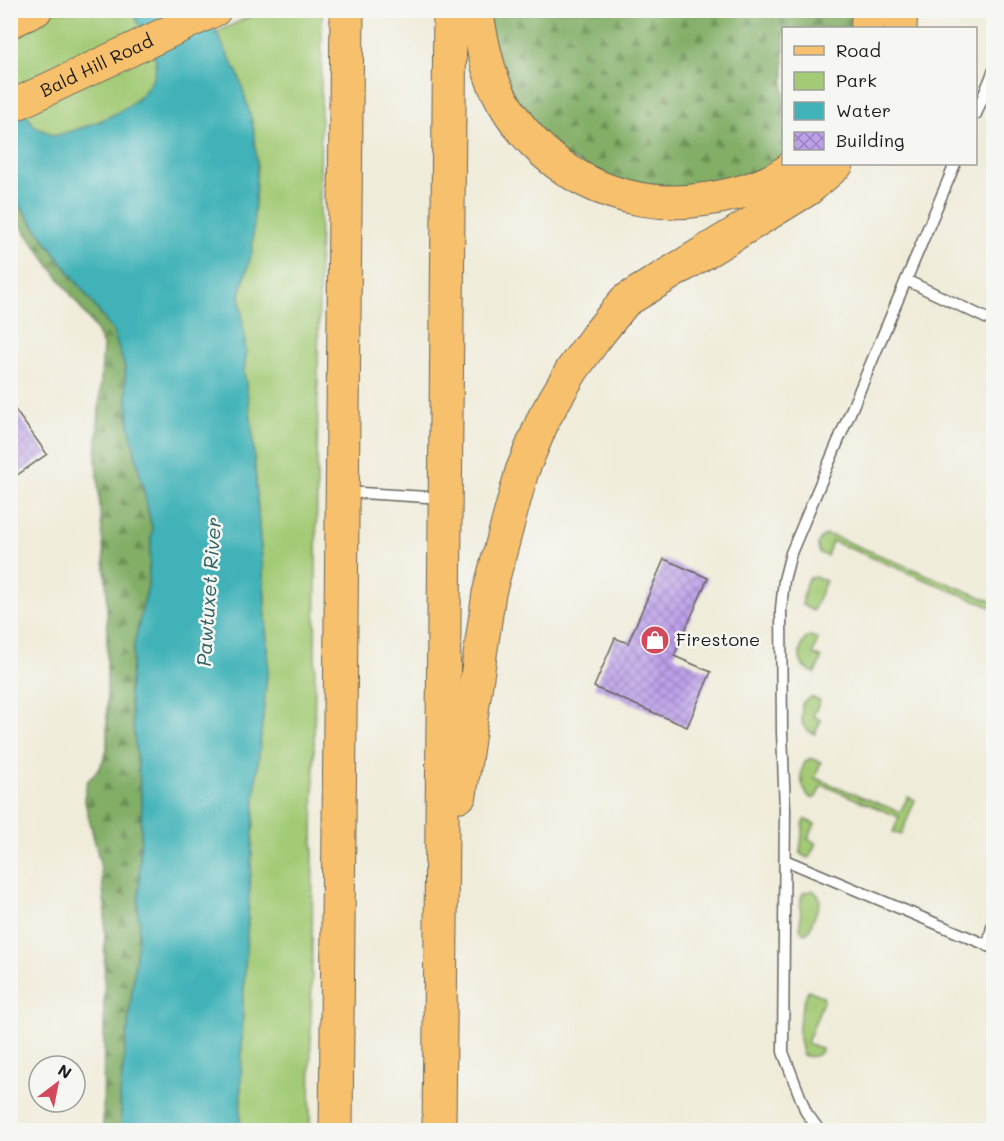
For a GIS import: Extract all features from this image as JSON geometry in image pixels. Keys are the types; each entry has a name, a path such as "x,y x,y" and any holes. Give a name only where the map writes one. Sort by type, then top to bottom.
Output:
{"highway":[{"path":"439,1131 450,10"},
{"path":"476,10 495,84 512,115 533,143 559,166 589,183 622,196 657,202 690,202 726,197 760,185 794,165"},
{"path":"867,27 869,10"},
{"path":"900,27 901,10"},
{"path":"336,1131 346,15"},
{"path":"440,1030 459,804 489,592 522,471 544,418 572,370 625,301 808,189 836,165"}],"main road":[{"name":"Bald Hill Road","path":"10,107 215,10"}],"lane":[{"path":"977,109 993,70"},
{"path":"819,1131 806,1112 783,1052 785,860 781,609 784,580 791,552 955,165"},
{"path":"906,280 993,322"},
{"path":"342,492 446,499"},
{"path":"785,860 991,947 993,917"}],"green space":[{"path":"11,11 132,11 155,56 154,76 146,90 119,112 85,127 55,136 34,126 11,87"},
{"path":"261,11 322,11 310,1130 240,1130 243,1002 256,783 268,666 264,581 252,425 244,371 246,355 240,294 252,252 257,164 253,125 217,32"},
{"path":"479,11 871,11 868,27 782,27 782,165 660,201 533,141"},
{"path":"10,193 113,331 125,368 129,425 152,528 148,586 135,640 129,692 142,801 138,917 140,921 120,1096 122,1130 103,1130 105,907 100,863 84,798 87,782 100,767 107,751 107,594 96,459 103,345 93,325 11,212"},
{"path":"826,535 993,602 993,608 832,541 827,556 820,553 818,542"},
{"path":"816,577 826,581 813,611 802,605 806,583 810,578"},
{"path":"810,636 818,639 813,654 822,658 815,673 803,666 800,656 802,644"},
{"path":"811,697 820,701 813,716 821,720 815,734 803,726 802,718 802,703"},
{"path":"811,758 821,762 815,778 900,812 908,797 915,800 901,835 893,832 899,817 822,785 816,797 812,799 805,790 801,778 803,766"},
{"path":"804,820 815,824 808,839 816,843 809,858 803,856 800,851"},
{"path":"813,890 819,896 820,902 809,931 804,933 800,929 801,898 803,893"},
{"path":"808,990 823,996 824,999 807,1043 822,1049 819,1054 811,1057 803,1055 799,1039 801,1014"}],"water":[{"name":"Pawtuxet River","path":"132,11 205,11 239,76 253,125 257,164 252,252 240,294 246,355 244,371 252,425 264,581 268,666 256,783 243,1002 240,1130 122,1130 120,1096 140,921 138,917 142,801 129,692 135,640 148,586 152,528 129,425 125,368 113,331 11,193 10,87 34,126 54,136 85,127 118,112 145,90 153,77 156,61"}],"building":[{"path":"10,403 47,454 10,480"},
{"name":"Firestone","path":"664,559 708,578 674,656 711,672 687,727 594,687 615,638 628,643"}],"place":[{"name":"Firestone","path":"655,640"}]}
